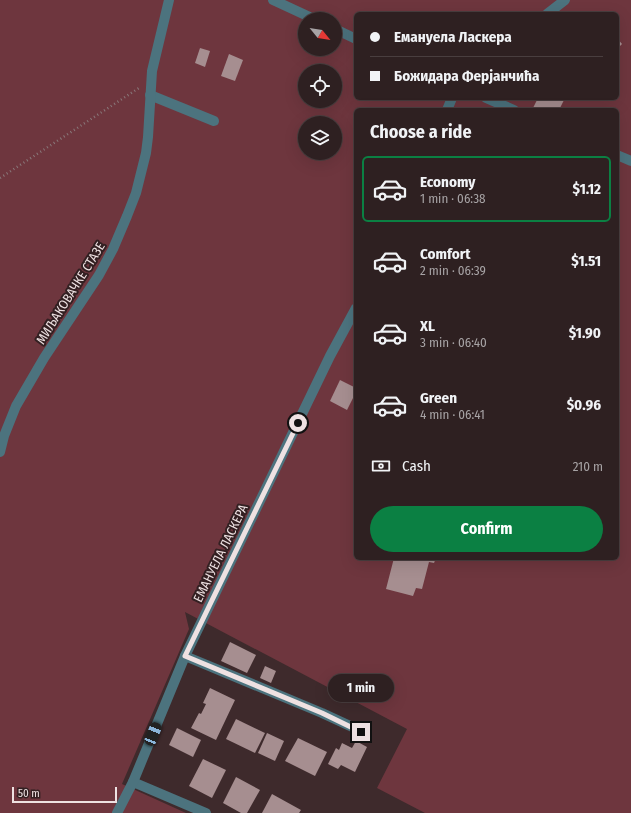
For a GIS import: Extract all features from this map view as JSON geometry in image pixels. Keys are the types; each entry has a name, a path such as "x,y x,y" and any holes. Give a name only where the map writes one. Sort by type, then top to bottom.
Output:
{"street":[{"name":"МИЉАКОВАЧКЕ СТАЗЕ","path":"0,452 4,436 16,406 44,358 99,275 113,249 127,216 139,181 146,153 151,83 169,0"},
{"path":"273,0 299,12"},
{"path":"549,12 564,0"},
{"path":"342,32 354,38"},
{"path":"150,95 214,120"},
{"path":"491,100 509,108"},
{"path":"619,156 631,161"},
{"name":"ЕМАНУЕЛА ЛАСКЕРА","path":"117,813 133,782 185,656 323,370 354,312"},
{"path":"185,656 322,713 361,732"},
{"path":"133,782 206,813"}],"path":[{"path":"0,178 139,88 151,83"}],"shaded area":[{"path":"0,0 631,0 631,813 425,813 377,788 407,729 185,612 189,629 122,784 186,813 0,813"}],"building":[{"path":"200,48 210,51 205,67 195,63"},
{"path":"229,54 243,60 235,81 221,76"},
{"path":"537,100 564,100 560,108 533,108"},
{"path":"340,380 354,387 354,396 347,410 330,401"},
{"path":"393,560 435,560 434,563 429,562 422,589 416,588 413,596 386,589"},
{"path":"230,642 256,655 247,673 221,661"},
{"path":"265,666 276,671 271,683 260,678"},
{"path":"210,688 235,700 216,740 191,728 206,704 203,703"},
{"path":"236,719 265,733 255,753 226,739"},
{"path":"177,728 201,740 193,757 169,745"},
{"path":"267,733 284,741 275,761 258,753"},
{"path":"298,738 327,752 315,776 285,761"},
{"path":"356,741 367,747 355,772 341,765 338,769 328,764 336,748 339,750 342,743 352,748"},
{"path":"203,759 226,770 212,798 189,786"},
{"path":"236,777 260,790 247,813 241,813 223,803"},
{"path":"272,794 301,810 299,813 262,813"}],"route":[{"path":"298,423 185,656 322,713 361,732"}]}
